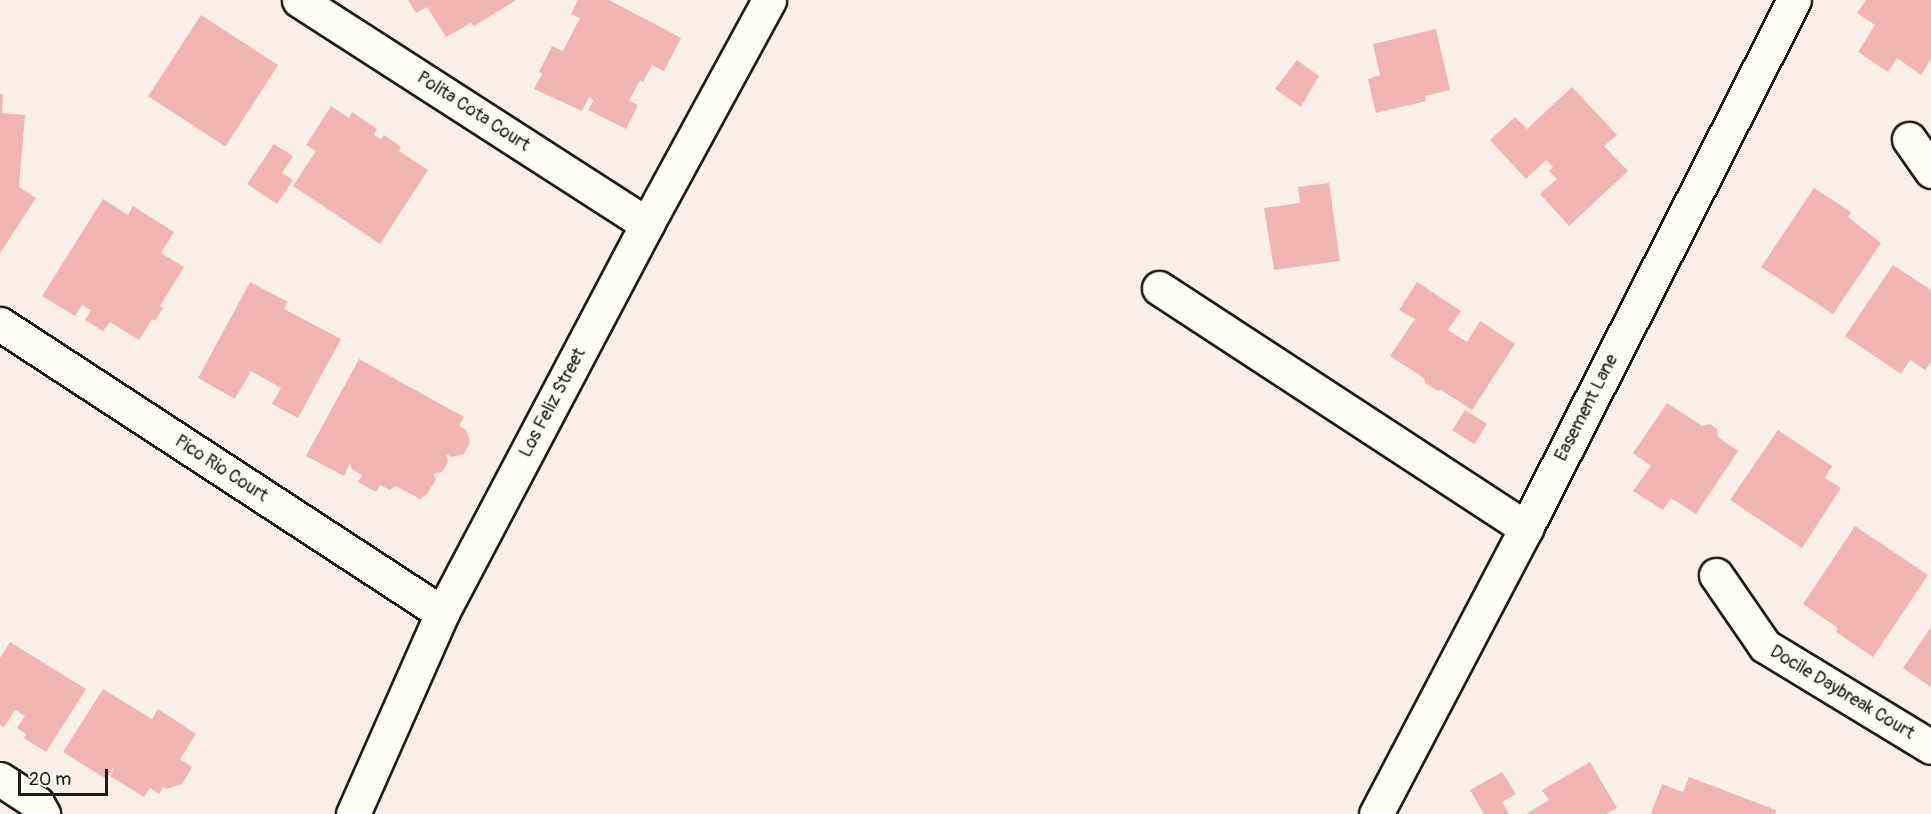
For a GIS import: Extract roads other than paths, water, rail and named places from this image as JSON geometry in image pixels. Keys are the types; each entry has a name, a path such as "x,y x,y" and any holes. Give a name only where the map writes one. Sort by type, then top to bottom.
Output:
{"street":[{"name":"Polita Cota Court","path":"299,0 647,224"},
{"name":"Los Feliz Street","path":"353,814 442,613 647,224 769,0"},
{"name":"Easement Lane","path":"1376,814 1527,528 1794,0"},
{"path":"1909,139 1931,171"},
{"path":"1159,288 1527,528"},
{"name":"Pico Rio Court","path":"0,324 442,613"},
{"name":"Docile Daybreak Court","path":"1716,575 1765,646 1931,747"},
{"path":"0,779 37,803 43,814"}]}
